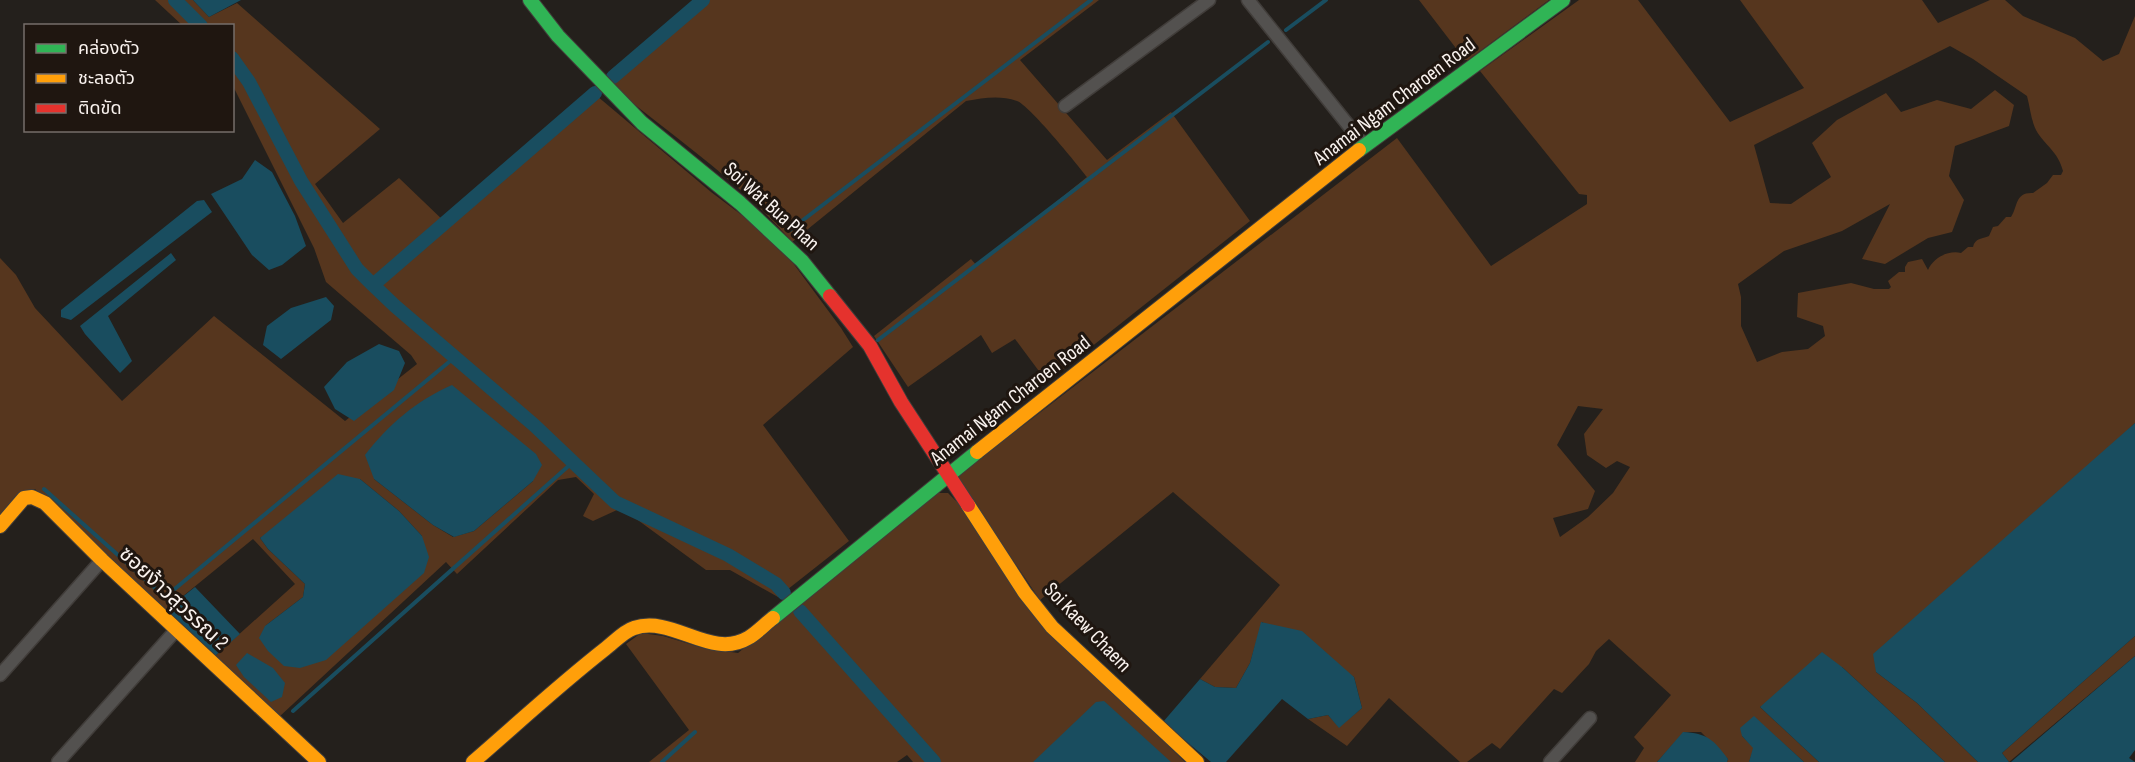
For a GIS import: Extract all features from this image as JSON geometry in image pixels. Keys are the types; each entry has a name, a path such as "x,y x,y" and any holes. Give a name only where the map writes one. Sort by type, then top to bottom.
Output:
{"street":[{"name":"Soi Wat Bua Phan","path":"530,0 558,36 642,123 740,203 802,261 870,346 901,402 948,475"},
{"path":"1065,106 1209,0"},
{"path":"1248,0 1365,146"},
{"name":"Anamai Ngam Charoen Road","path":"473,762 591,660 632,628 650,625 675,629 716,644 733,644 748,638 948,475 1365,146 1563,0"},
{"name":"Soi Kaew Chaem","path":"948,475 1025,593 1052,627 1197,762"},
{"name":"ซอยง้าวสุวรรณ 2","path":"0,526 24,498 32,497 45,503 102,560 319,762"},
{"path":"0,675 102,560"},
{"path":"58,762 177,629"},
{"path":"1550,762 1590,718"}],"shaded area":[{"path":"155,0 193,0 209,17 237,3 380,129 315,184 343,223 399,178 448,225 597,96 711,192 747,219 793,263 853,347 763,425 849,541 778,597 730,570 706,570 635,518 617,510 593,521 583,516 594,494 576,477 558,480 457,574 446,562 279,717 215,656 295,584 253,539 166,610 35,489 18,494 0,517 0,258 16,275 35,308 122,401 214,316 345,421 417,364 411,355 326,282 314,248 234,88 234,24 181,24","holes":["360,479 399,511 422,536 265,626 303,597 305,584 268,549 260,538","374,479 533,481 474,531 453,537 433,525"]},
{"path":"696,0 1099,0 1020,60 1107,160 1171,112 1250,221 1047,382 1015,339 992,353 981,335 908,387 874,336 971,259 977,266 1087,177 1042,123 1017,101 985,98 966,101 792,242 732,182 621,94 607,77 611,70"},
{"path":"1419,0 1549,0 1465,60"},
{"path":"1579,0 1638,0 1730,122 1804,88 1740,0 1922,0 1938,23 1990,0 2005,0 2023,16 2075,38 2103,61 2119,54 2135,16 2135,423 1876,672 1917,703 1978,762 1945,762 1842,667 1760,707 1819,762 1804,762 1754,717 1742,736 1754,748 1749,762 1727,762 1728,759 1701,732 1684,732 1657,762 1635,762 1644,748 1634,737 1671,695 1609,639 1596,651 1589,664 1562,693 1554,689 1500,749 1492,743 1467,762 1460,762 1389,698 1347,746 1308,719 1328,715 1339,727 1362,708 1354,677 1262,622 1250,663 1236,688 1215,687 1200,679 1280,585 1173,492 1040,600 956,477 1397,138 1491,266 1587,204 1587,195 1579,194 1480,71","holes":["1950,46 2027,96 2034,126 2058,158 2063,171 2061,175 2053,175 2047,183 2033,193 2020,197 2011,217 2006,217 1998,226 1993,227 1989,236 1977,240 1973,247 1968,247 1961,253 1942,256 1933,262 1928,270 1922,259 1908,262 1905,272 1899,272 1888,281 1891,287 1889,289 1874,289 1851,283 1798,293 1797,317 1823,326 1825,336 1808,349 1782,352 1757,362 1741,326 1741,297 1738,284 1784,251 1842,231 1890,204 1862,259 1885,264 1928,238 1952,232 1964,200 1949,176 1955,146 2009,126 2014,105 1995,90 1971,109 1937,100 1901,112 1886,93 1837,120 1812,143 1831,177 1791,204 1770,203 1754,145","1578,406 1603,409 1584,434 1587,455 1606,468 1617,461 1630,467 1613,493 1588,517 1560,537 1553,518 1588,509 1595,491 1557,445"]},
{"path":"937,493 948,493 958,503 1029,609 1185,762 913,762 907,755 897,762 649,762 689,730 626,644 641,633 663,636 703,648 738,653"},
{"path":"2135,636 2135,656 2009,762 2002,753"}],"water":[{"path":"193,0 241,0 209,17"},
{"path":"255,160 272,172 295,216 306,246 282,265 269,270 252,255 211,194 242,179"},
{"path":"204,200 212,212 71,320 61,317 61,310 197,201"},
{"path":"171,253 176,260 108,316 132,361 120,373 80,326"},
{"path":"326,297 334,306 331,320 281,359 263,345 267,326 291,308"},
{"path":"379,344 399,351 405,363 394,390 354,421 335,409 324,387 347,362"},
{"path":"452,385 536,454 542,465 533,481 474,531 454,537 433,525 374,479 365,455 404,414 427,398"},
{"path":"2135,423 2135,636 2002,753 2009,762 1978,762 1917,703 1876,672 1873,654"},
{"path":"338,474 360,479 399,511 422,536 429,557 424,573 326,660 300,668 284,666 268,651 259,638 265,626 303,597 305,584 268,549 260,538"},
{"path":"195,587 240,634 215,656 166,610"},
{"path":"1261,622 1302,631 1354,677 1362,708 1339,728 1328,715 1308,719 1282,699 1226,762 1211,762 1163,722 1200,679 1215,687 1236,688 1250,663"},
{"path":"1822,652 1842,667 1945,762 1819,762 1760,707"},
{"path":"247,653 273,668 285,683 282,697 271,702 244,677 236,665"},
{"path":"2135,656 2135,750 2129,758 2135,762 2011,762"},
{"path":"1104,701 1171,762 1033,762 1096,702"},
{"path":"1754,716 1804,762 1749,762 1753,748 1742,736 1740,728"},
{"path":"1683,732 1698,734 1714,742 1728,759 1727,762 1657,762"}],"waterway":[{"path":"175,0 199,24"},
{"path":"613,77 703,0"},
{"path":"790,230 1091,0"},
{"path":"1286,30 1326,0"},
{"path":"878,340 1268,42"},
{"path":"234,61 249,82 301,181 357,269 373,285 534,425 615,502 728,555 776,584 784,593"},
{"path":"373,285 595,93"},
{"path":"44,489 165,597 455,357"},
{"path":"293,711 573,462"},
{"path":"800,611 934,762"},
{"path":"662,762 695,732"}],"traffic: fast":[{"path":"530,0 558,36 642,123 740,203 802,261 830,296"},
{"path":"1359,150 1563,0"},
{"path":"773,618 977,452"}],"traffic: slow":[{"path":"977,452 1359,150"},
{"path":"0,526 24,498 32,497 45,503 102,560 319,762"},
{"path":"968,505 1025,593 1052,627 1197,762"},
{"path":"473,762 571,676 619,637 634,628 663,627 706,641 720,644 734,643 748,638 773,618"}],"traffic: jam":[{"path":"830,296 870,346 901,402 968,505"}]}
